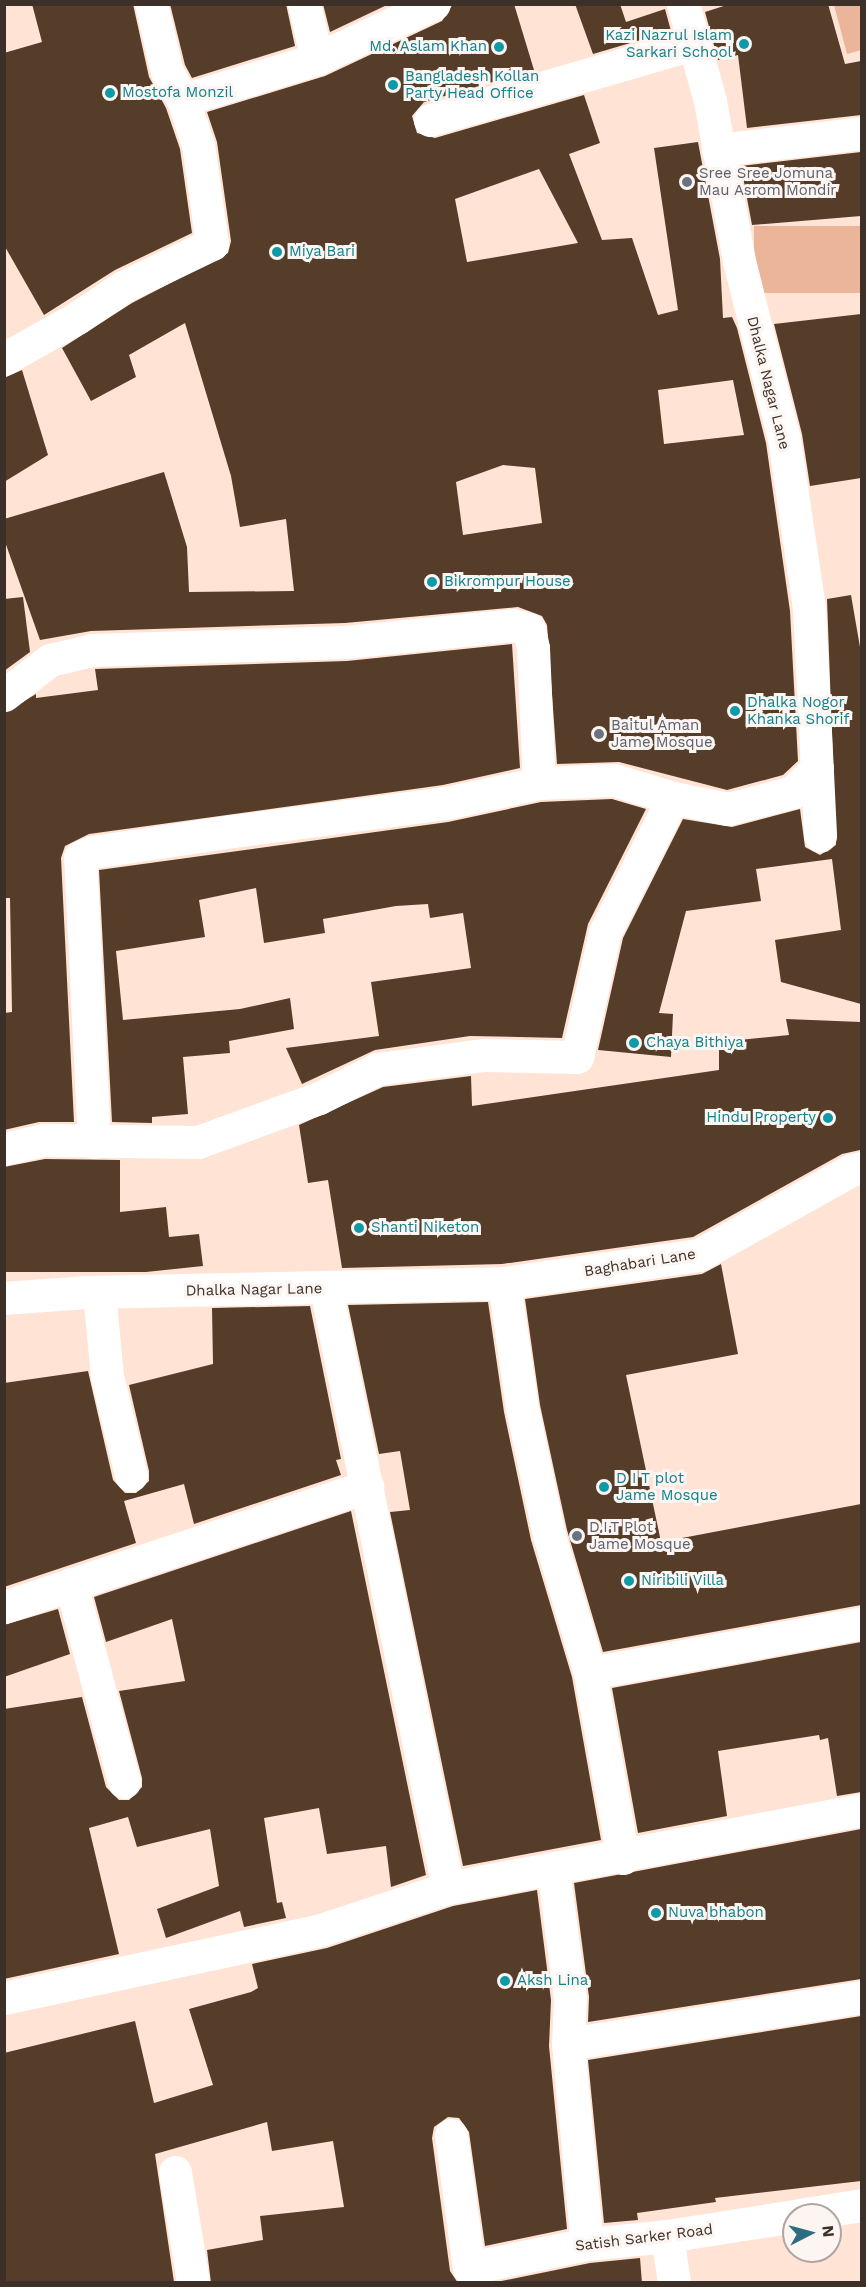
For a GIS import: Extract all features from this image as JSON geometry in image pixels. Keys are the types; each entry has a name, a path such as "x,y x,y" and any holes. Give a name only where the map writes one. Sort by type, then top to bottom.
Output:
{"street":[{"path":"4,359 62,328 123,287 212,244 200,156 183,100 167,72 151,4"},
{"path":"304,4 317,59"},
{"path":"183,100 317,59 434,4"},
{"name":"Dhalka Nagar Lane","path":"683,4 718,150 739,261 784,439 809,609 820,836"},
{"path":"430,120 694,44"},
{"path":"718,150 861,133"},
{"path":"4,695 50,660 92,650 346,642 513,625 529,629 533,648 539,783"},
{"path":"94,1143 80,857 92,852 233,831 446,803 539,783 614,780 673,798 729,809 793,792 817,768"},
{"path":"4,1149 43,1140 94,1143 198,1142 319,1098 377,1069 484,1055 579,1056 605,932 673,798"},
{"name":"Baghabari Lane","path":"504,1283 699,1256 851,1170 861,1168"},
{"path":"504,1283 522,1408 549,1535 590,1673 623,1858"},
{"name":"Dhalka Nagar Lane","path":"4,1298 99,1292 326,1289 504,1283"},
{"path":"326,1289 448,1888"},
{"path":"99,1292 107,1376 130,1475"},
{"path":"4,1607 367,1486"},
{"path":"71,1584 124,1782"},
{"path":"590,1673 861,1623"},
{"path":"4,1998 321,1930 448,1888 623,1858 861,1810"},
{"path":"553,1869 570,1999 568,2044 587,2244"},
{"path":"568,2044 861,1997"},
{"name":"Satish Sarker Road","path":"452,2135 468,2266 495,2272 587,2244 667,2236 782,2218"},
{"path":"174,2172 193,2283"},
{"path":"842,2208 861,2205"},
{"path":"667,2236 674,2283"}],"shaded area":[{"path":"834,5 861,5 861,50 847,54"},
{"path":"754,226 861,226 861,293 754,293"}],"building":[{"path":"32,4 133,4 149,77 166,108 180,149 192,233 115,270 44,315 4,245 4,53 42,42"},
{"path":"170,4 286,4 295,46 192,78 185,65"},
{"path":"323,4 389,4 330,32"},
{"path":"453,4 514,4 534,70 424,102 412,116 417,133 435,138 584,95 600,143 569,154 602,240 632,238 658,315 678,310 654,148 698,142 720,259 723,318 732,317 737,328 766,443 790,611 798,761 783,775 727,790 619,762 557,764 547,625 542,616 518,607 345,623 91,631 40,640 4,539 4,519 164,472 187,547 189,592 294,591 286,519 240,527 231,476 185,323 129,355 136,377 91,401 62,348 132,303 228,253 231,241 217,142 207,112 325,76 442,21","holes":["539,169 578,243 467,262 455,199","733,380 744,435 664,444 658,390","503,465 535,468 542,523 463,535 456,482"]},
{"path":"575,4 620,4 626,22 665,9 671,31 593,54"},
{"path":"730,4 828,4 845,64 861,61 861,115 747,128 738,55 718,60 705,12"},
{"path":"861,152 861,216 752,225 741,166"},
{"path":"861,314 861,478 810,486 802,434 774,324"},
{"path":"22,370 48,455 4,482 4,378"},
{"path":"851,595 861,653 861,1004 781,982 775,940 841,930 832,859 756,869 761,901 686,911 659,1013 673,1014 671,1057 598,1050 623,938 683,819 732,827 800,809 805,847 820,855 836,845 827,599"},
{"path":"23,597 30,652 4,671 4,599"},
{"path":"512,644 520,768 443,785 89,834 65,846 61,858 74,1122 39,1122 4,1130 4,1013 12,1012 10,898 4,898 4,713 36,694 36,698 98,690 95,669 347,661"},
{"path":"612,799 646,809 588,924 562,1038 470,1036 375,1050 302,1084 286,1048 379,1036 371,982 471,968 463,913 430,918 428,904 396,906 323,919 325,933 264,943 256,888 199,900 205,937 116,951 123,1020 240,1009 290,998 294,1029 229,1041 230,1053 183,1057 188,1114 152,1117 152,1123 112,1122 99,870 448,822 541,802"},
{"path":"786,1019 861,1022 860,1150 842,1154 693,1237 502,1264 342,1268 328,1180 308,1183 299,1125 383,1087 471,1076 472,1106 719,1070 719,1042 789,1035"},
{"path":"45,1159 120,1160 120,1212 166,1207 169,1237 199,1234 203,1266 146,1272 4,1272 4,1167"},
{"path":"721,1264 738,1354 626,1375 661,1542 861,1504 861,1605 603,1652 567,1530 540,1405 525,1299 702,1274"},
{"path":"488,1302 504,1412 531,1540 572,1677 601,1840 463,1866 390,1512 410,1510 400,1451 379,1454 348,1305"},
{"path":"310,1306 341,1459 336,1460 341,1475 194,1524 184,1484 124,1501 136,1543 4,1587 4,1383 88,1371 113,1480 125,1493 136,1493 149,1481 149,1471 129,1385 213,1364 212,1308"},
{"path":"351,1511 426,1875 391,1887 386,1846 327,1854 319,1808 264,1818 277,1903 282,1902 286,1918 244,1927 240,1911 166,1938 157,1909 219,1886 210,1829 137,1847 128,1817 89,1828 119,1954 4,1979 4,1709 82,1697 106,1787 119,1800 129,1800 142,1787 142,1778 119,1691 185,1681 172,1619 106,1642 94,1597"},
{"path":"58,1609 70,1654 4,1677 4,1625"},
{"path":"861,1642 861,1792 837,1796 828,1738 820,1740 819,1735 718,1751 727,1816 638,1833 612,1688"},
{"path":"861,1829 861,1979 588,2022 589,1997 574,1883"},
{"path":"537,1890 551,2000 549,2046 567,2229 485,2246 469,2132 459,2118 448,2117 434,2127 432,2138 450,2271 458,2283 211,2283 207,2250 263,2240 260,2216 344,2207 333,2141 272,2151 267,2122 155,2154 174,2282 4,2283 4,2053 135,2021 154,2103 213,2085 189,2009 258,1988 252,1964 327,1948 453,1906"},
{"path":"861,2016 861,2181 715,2198 716,2202 637,2213 638,2220 604,2223 588,2060"},
{"path":"640,2258 642,2283 492,2283 590,2263"}],"place":[{"name":"Kazi Nazrul Islam Sarkari School","path":"744,44"},
{"name":"Md. Aslam Khan","path":"499,47"},
{"name":"Bangladesh Kollan Party Head Office","path":"393,85"},
{"name":"Mostofa Monzil","path":"110,93"},
{"name":"Sree Sree Jomuna Mau Asrom Mondir","path":"687,182"},
{"name":"Miya Bari","path":"277,252"},
{"name":"Bikrompur House","path":"432,582"},
{"name":"Dhalka Nogor Khanka Shorif","path":"735,711"},
{"name":"Baitul Aman Jame Mosque","path":"599,734"},
{"name":"Chaya Bithiya","path":"634,1043"},
{"name":"Hindu Property","path":"828,1118"},
{"name":"Shanti Niketon","path":"359,1228"},
{"name":"D I T plot Jame Mosque","path":"604,1487"},
{"name":"D.I.T Plot Jame Mosque","path":"577,1536"},
{"name":"Niribili Villa","path":"629,1581"},
{"name":"Nuva bhabon","path":"656,1913"},
{"name":"Aksh Lina","path":"505,1981"}]}
